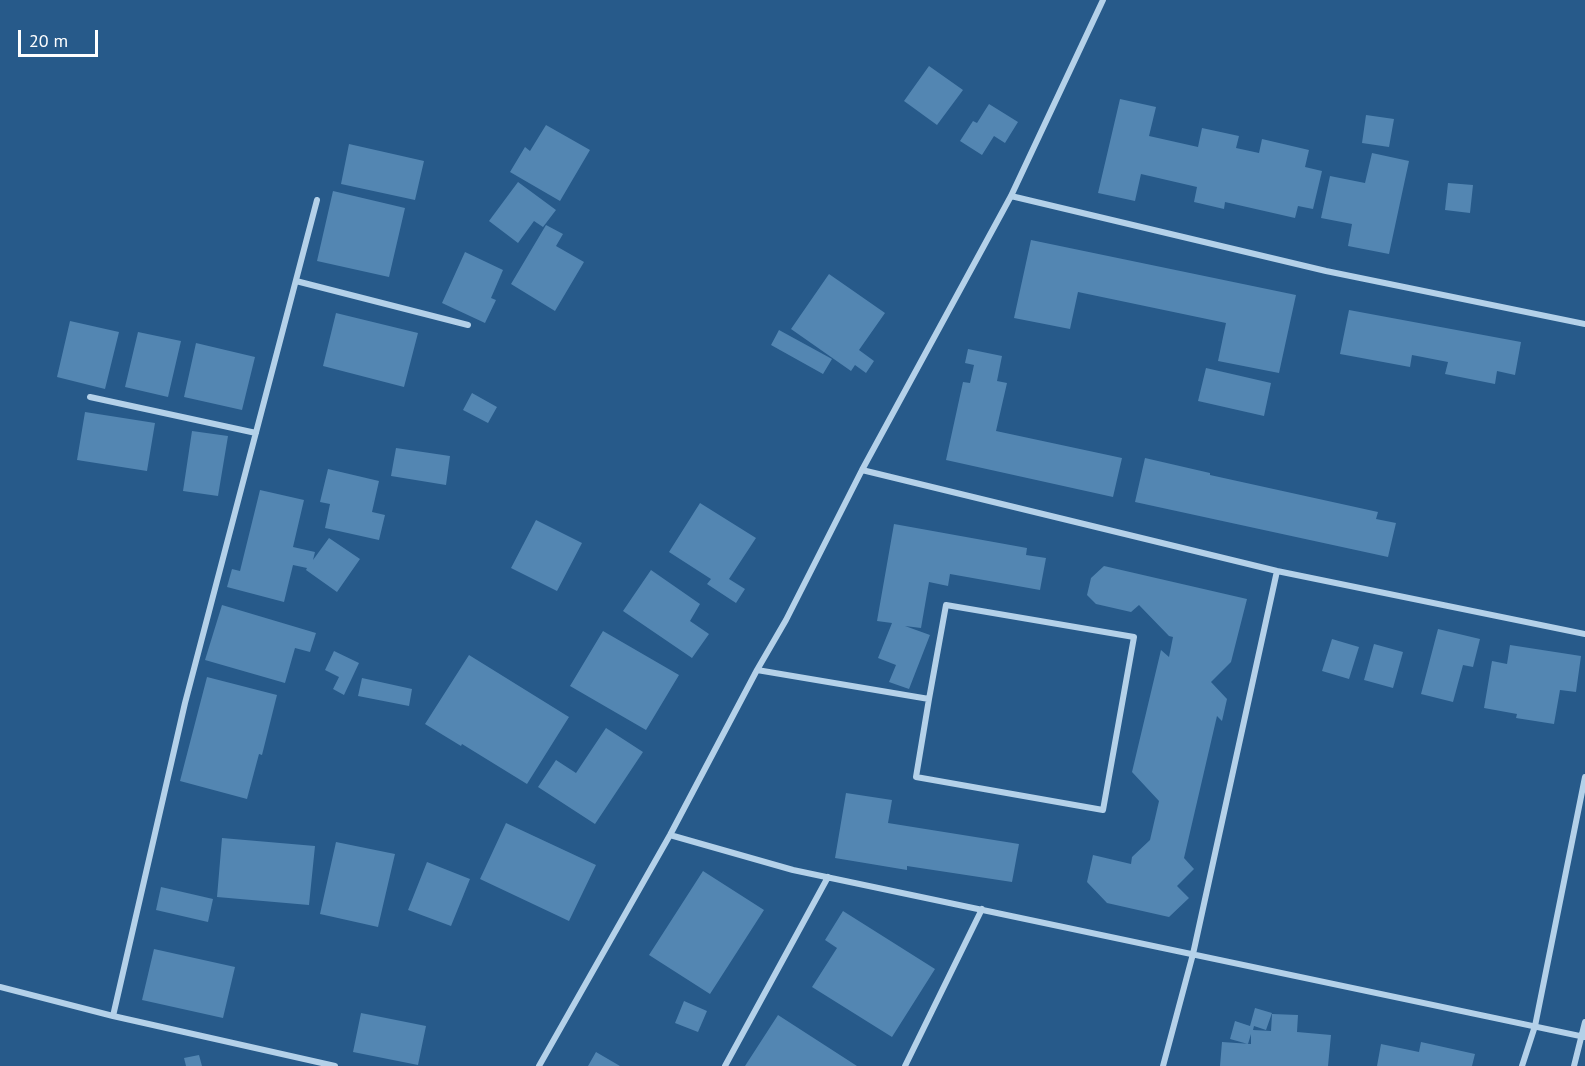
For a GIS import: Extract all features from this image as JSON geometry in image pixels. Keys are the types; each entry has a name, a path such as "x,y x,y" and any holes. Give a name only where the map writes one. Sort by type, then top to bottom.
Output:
{"street":[{"path":"539,1066 670,835 786,620 862,470 1011,196 1102,0"},
{"path":"1011,196 1326,271 1585,324"},
{"path":"113,1016 185,703 317,200"},
{"path":"296,281 468,325"},
{"path":"90,397 256,433"},
{"path":"862,470 1277,571 1585,634"},
{"path":"1163,1066 1193,954 1277,571"},
{"path":"946,604 1134,637 1103,810 916,777 929,699 946,604"},
{"path":"757,670 929,699"},
{"path":"1522,1066 1535,1026 1585,777"},
{"path":"670,835 793,870 1584,1036"},
{"path":"725,1066 828,877"},
{"path":"906,1066 982,909"},
{"path":"0,987 113,1016 335,1066"},
{"path":"1574,1066 1584,1036 1585,1022"}],"building":[{"path":"929,66 963,90 937,125 904,101"},
{"path":"1120,99 1156,107 1149,136 1198,147 1202,128 1239,136 1236,148 1259,153 1262,139 1309,150 1305,167 1322,171 1313,209 1298,206 1295,218 1225,202 1224,209 1194,202 1197,187 1141,174 1135,201 1098,193"},
{"path":"989,104 1018,122 1005,143 994,136 982,155 960,141 973,121 977,123"},
{"path":"1366,115 1394,119 1389,147 1362,143"},
{"path":"546,125 590,150 560,201 510,172 525,147 530,151"},
{"path":"349,144 424,161 415,200 341,184"},
{"path":"1372,153 1409,161 1389,254 1348,246 1352,224 1321,218 1330,176 1365,183"},
{"path":"518,182 556,210 543,227 534,221 518,243 489,221"},
{"path":"1448,183 1473,185 1470,213 1445,210"},
{"path":"333,191 405,208 389,277 317,261"},
{"path":"546,225 563,234 556,246 584,262 555,311 511,284"},
{"path":"1031,240 1296,295 1279,373 1218,361 1226,323 1078,292 1070,329 1014,318"},
{"path":"465,252 503,270 491,298 496,300 485,323 442,303"},
{"path":"829,274 885,313 859,350 874,361 866,373 855,365 851,371 791,329"},
{"path":"1349,310 1521,342 1515,375 1497,371 1495,384 1445,374 1448,362 1412,355 1410,367 1340,354"},
{"path":"336,313 418,333 404,387 323,366"},
{"path":"70,321 119,332 105,389 57,377"},
{"path":"779,330 832,359 823,374 771,345"},
{"path":"138,332 181,341 168,397 125,387"},
{"path":"196,343 255,357 242,410 184,397"},
{"path":"968,349 1002,356 997,381 1007,383 996,431 1122,458 1113,497 946,460 963,382 970,383 974,365 965,363"},
{"path":"1206,368 1271,383 1264,416 1198,401"},
{"path":"472,393 497,407 488,423 463,410"},
{"path":"85,412 155,423 147,471 77,460"},
{"path":"192,431 228,436 218,496 183,491"},
{"path":"396,448 450,456 446,485 391,476"},
{"path":"1145,458 1210,473 1210,475 1378,512 1376,519 1396,523 1388,557 1135,502"},
{"path":"328,469 379,481 372,512 385,515 379,540 325,528 330,504 320,502"},
{"path":"260,490 304,500 293,547 315,552 313,560 329,538 360,559 337,592 306,570 307,568 293,565 284,602 227,587 232,569 240,571"},
{"path":"700,503 756,538 729,579 745,589 736,603 707,584 711,579 669,552"},
{"path":"536,520 582,543 557,591 511,568"},
{"path":"894,524 1027,548 1026,555 1046,558 1040,590 950,574 948,586 929,582 921,628 905,626 930,635 909,689 889,682 896,665 878,658 892,623 877,621"},
{"path":"1104,566 1247,599 1231,662 1211,682 1227,699 1222,721 1217,716 1184,858 1194,869 1177,886 1189,898 1169,917 1107,903 1087,882 1093,855 1131,864 1132,857 1150,840 1159,801 1132,772 1161,650 1169,657 1173,637 1169,636 1139,605 1131,612 1096,604 1087,595 1091,578"},
{"path":"651,570 700,604 690,621 709,634 692,658 623,611"},
{"path":"222,605 316,633 310,652 295,648 285,683 205,660"},
{"path":"1438,629 1480,639 1473,667 1463,665 1453,702 1421,694"},
{"path":"603,631 679,675 646,730 570,686"},
{"path":"1332,639 1359,647 1349,679 1322,671"},
{"path":"1374,644 1403,652 1393,688 1364,680"},
{"path":"1510,645 1581,656 1576,692 1560,690 1554,724 1516,718 1517,714 1484,708 1492,661 1507,664"},
{"path":"334,651 359,663 344,695 333,689 339,677 325,670"},
{"path":"469,655 569,717 527,784 425,724"},
{"path":"207,677 277,695 262,755 259,754 247,799 180,781"},
{"path":"362,678 412,689 409,706 358,696"},
{"path":"606,728 643,752 595,824 538,787 556,760 576,773"},
{"path":"846,793 892,800 888,823 1019,844 1012,882 907,866 907,870 835,858"},
{"path":"506,823 596,865 569,921 480,879"},
{"path":"222,838 315,846 309,905 217,897"},
{"path":"336,842 395,854 378,927 320,914"},
{"path":"427,862 470,879 451,926 408,910"},
{"path":"703,871 764,910 710,994 649,955"},
{"path":"161,887 213,899 208,922 156,910"},
{"path":"843,911 935,969 892,1037 812,987 837,948 825,940"},
{"path":"154,949 235,967 223,1018 142,1000"},
{"path":"684,1001 707,1011 698,1032 675,1023"},
{"path":"1255,1008 1272,1013 1266,1030 1254,1026 1253,1030 1271,1031 1272,1014 1298,1015 1297,1032 1331,1035 1328,1066 1220,1066 1222,1042 1247,1044 1230,1039 1235,1021 1250,1026"},
{"path":"361,1013 426,1026 418,1065 353,1052"},
{"path":"778,1015 857,1066 745,1066"},
{"path":"1421,1042 1475,1054 1472,1066 1377,1066 1381,1044 1419,1052"},
{"path":"596,1052 620,1066 588,1066"},
{"path":"199,1055 202,1066 186,1066 184,1058"}]}
